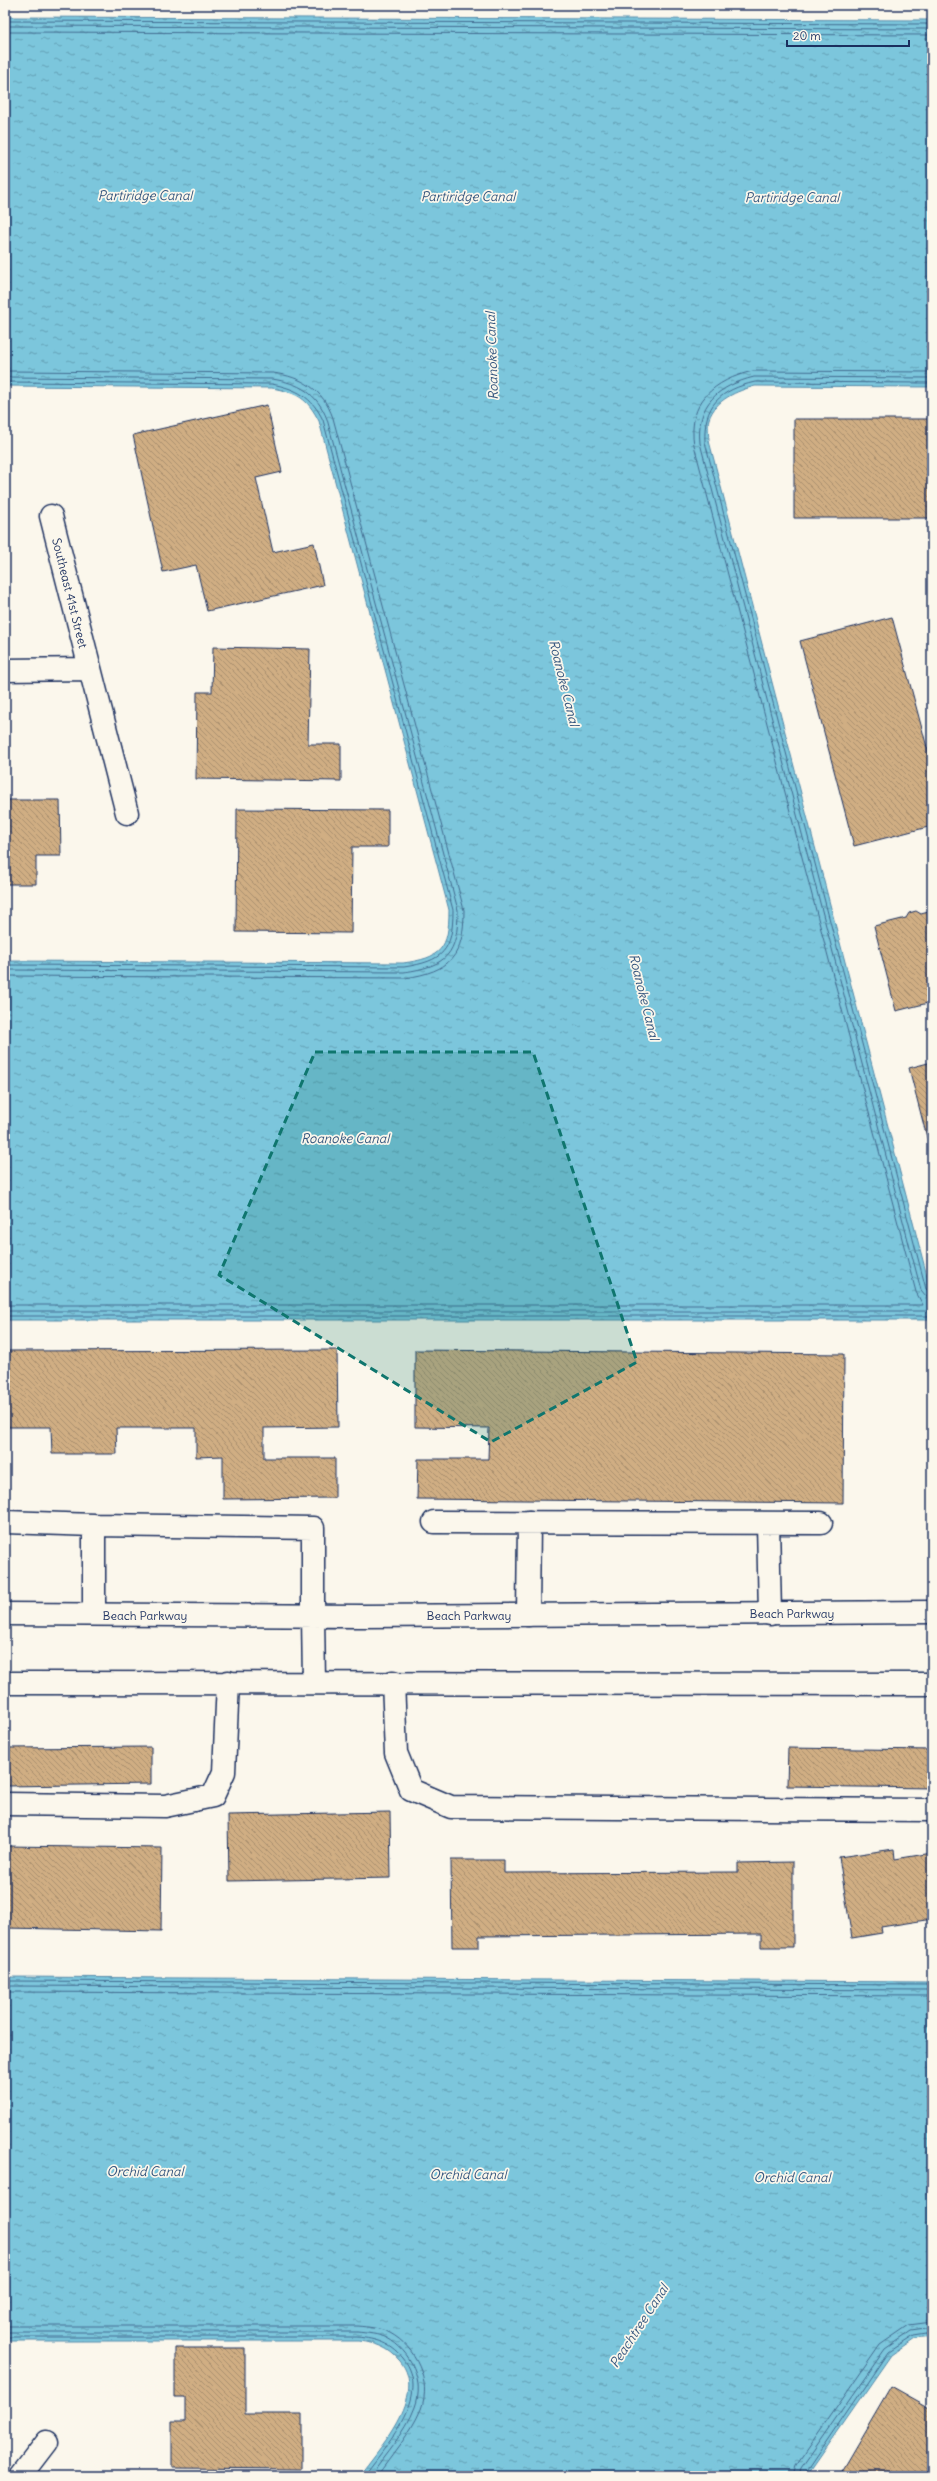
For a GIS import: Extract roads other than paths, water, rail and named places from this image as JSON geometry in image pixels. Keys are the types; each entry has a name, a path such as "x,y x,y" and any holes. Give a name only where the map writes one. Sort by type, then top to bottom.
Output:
{"street":[{"name":"Southeast 41st Street","path":"51,516 127,813"},
{"path":"5,670 90,669"},
{"path":"5,1522 94,1525 313,1528 314,1682"},
{"path":"434,1522 821,1523"},
{"path":"528,1522 528,1615"},
{"path":"768,1523 770,1614"},
{"path":"94,1525 94,1614"},
{"name":"Beach Parkway","path":"5,1614 313,1616 932,1612"},
{"path":"5,1804 165,1806 213,1796 224,1772 228,1682"},
{"path":"393,1682 396,1753 412,1790 451,1807 932,1810"},
{"path":"5,1683 393,1682 932,1684"},
{"path":"21,2476 47,2442"}],"water":[{"path":"5,17 932,20 932,387 755,386 734,393 722,401 712,412 708,421 708,427 709,441 932,1295 932,1320 5,1320 5,961 403,963 426,958 440,949 447,934 449,910 319,421 315,413 306,402 289,392 272,388 5,386"},
{"path":"5,1977 932,1982 932,2337 914,2339 891,2355 807,2476 359,2476 398,2421 405,2405 409,2390 407,2375 400,2361 391,2352 381,2346 358,2341 5,2341"}],"water label":[{"name":"Partiridge Canal","path":"145,195"},
{"name":"Partiridge Canal","path":"468,196"},
{"name":"Partiridge Canal","path":"792,197"},
{"name":"Roanoke Canal","path":"492,356"},
{"name":"Roanoke Canal","path":"564,683"},
{"name":"Roanoke Canal","path":"644,997"},
{"name":"Roanoke Canal","path":"345,1138"},
{"name":"Orchid Canal","path":"145,2171"},
{"name":"Orchid Canal","path":"468,2174"},
{"name":"Orchid Canal","path":"792,2177"},
{"name":"Peachtree Canal","path":"639,2326"}]}
